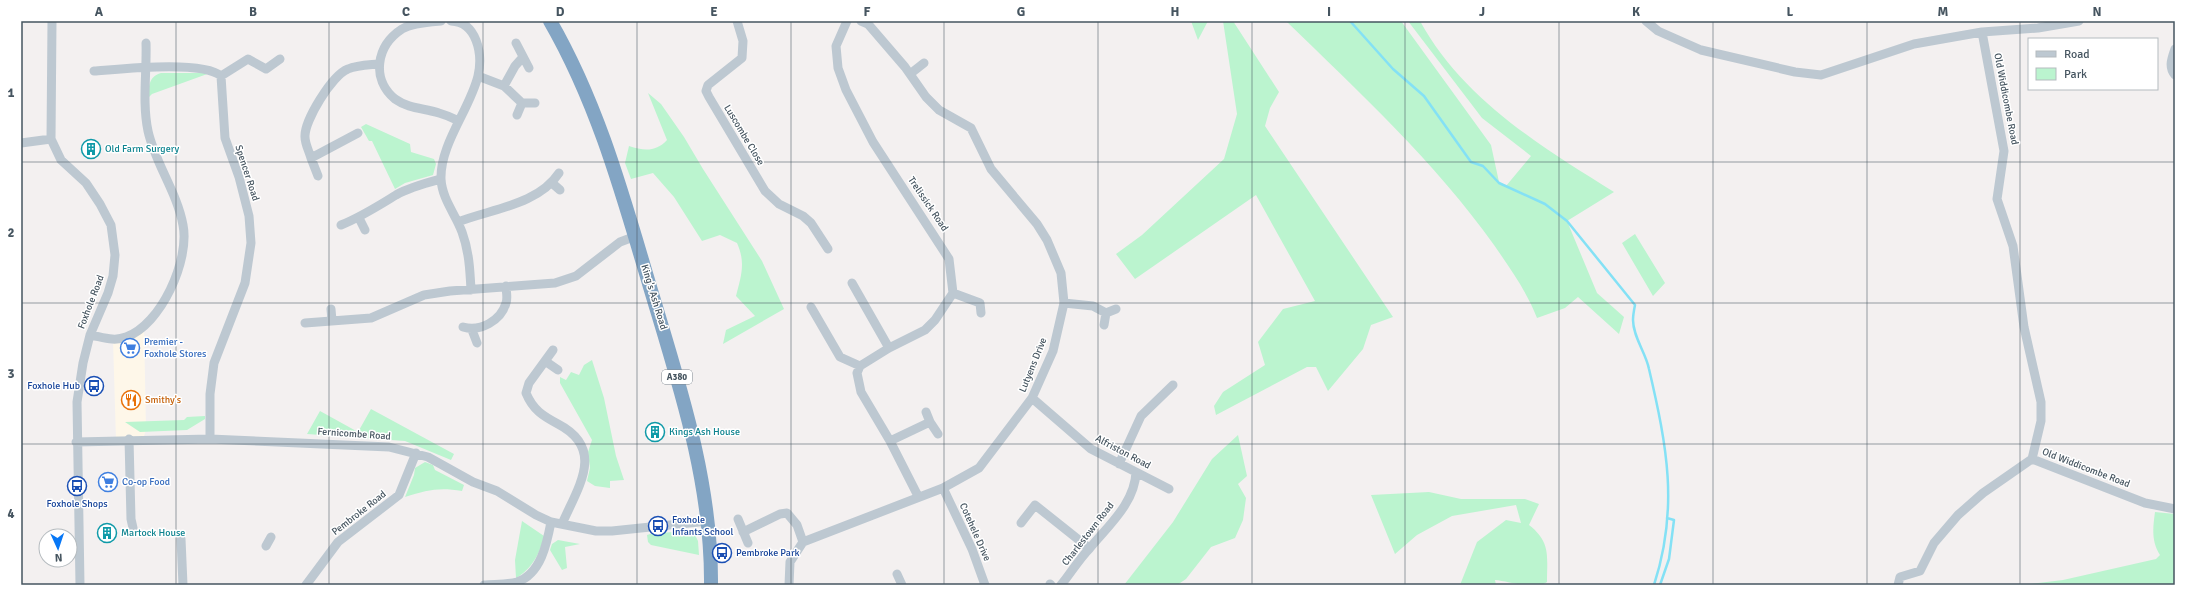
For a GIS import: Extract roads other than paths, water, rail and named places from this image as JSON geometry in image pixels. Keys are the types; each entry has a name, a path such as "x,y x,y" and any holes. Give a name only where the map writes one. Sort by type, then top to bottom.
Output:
{"highway":[{"name":"King's Ash Road","path":"550,21 568,52 585,89 636,236 670,348 696,448 708,520 711,585"}],"street":[{"name":"Foxhole Road","path":"52,21 50,139 61,160 86,183 98,200 111,225 113,238 113,276 108,293 90,335 79,380 76,442 80,585"},
{"path":"441,21 403,29 386,44 378,64 380,78 389,93 396,100 406,106 439,112 459,121"},
{"path":"451,21 457,21 466,26 477,40 479,59 478,76 448,147 441,179 445,198 458,222 468,255 471,290"},
{"name":"Luscombe Close","path":"737,21 743,41 742,58 708,85 706,90 765,191 779,204 803,216 810,223 828,249"},
{"name":"Trelissick Road","path":"847,21 836,46 838,68 846,90 873,142 950,259 953,293"},
{"name":"Lutyens Drive","path":"803,542 918,496 943,488 979,468 1032,398 1053,351 1064,303 1061,273 1047,240 1037,224 991,169 972,128 939,110 926,97 910,74 868,24 861,21"},
{"path":"1646,21 1658,30 1701,50 1795,72 1821,75 1914,44 1982,32 2038,28 2079,21"},
{"name":"Old Widdicombe Road","path":"1982,32 2004,151 1997,200 2013,246 2024,327 2041,402 2041,421 2032,459 2145,503 2175,510"},
{"path":"90,335 113,340 126,337 144,326 173,286 181,264 184,244 184,225 149,133 145,101 146,43"},
{"path":"516,43 529,68"},
{"path":"2175,49 2171,70 2175,75"},
{"path":"504,86 515,66 523,57"},
{"path":"94,71 207,68 215,71 221,76 248,59 266,69 280,59"},
{"path":"910,74 924,63"},
{"path":"318,176 305,138 307,123 333,81 346,69 361,65 378,64"},
{"name":"Spencer Road","path":"210,439 210,394 214,363 245,283 251,243 249,216 239,176 225,138 221,76"},
{"path":"478,76 504,86 522,103 535,103"},
{"path":"517,115 522,103"},
{"path":"311,158 358,133"},
{"path":"21,143 50,139"},
{"path":"458,222 480,213 504,208 552,184 559,173"},
{"path":"341,225 358,218 397,194 418,185 441,179"},
{"path":"552,184 560,190"},
{"path":"358,218 365,230"},
{"path":"305,323 371,318 424,296 506,286 555,283 576,276 620,242 636,236"},
{"path":"852,283 889,348"},
{"path":"463,327 472,330 493,322 502,312 507,301 506,286"},
{"path":"918,496 890,441 861,392 857,374 860,366 889,348 925,330 935,320 953,293 980,304"},
{"path":"980,304 988,297"},
{"path":"1064,303 1093,306 1106,313"},
{"path":"980,304 981,313"},
{"path":"811,307 840,357 860,366"},
{"path":"331,309 332,321"},
{"path":"1106,313 1116,309"},
{"path":"1104,325 1106,313"},
{"path":"472,330 476,342"},
{"path":"553,350 529,383 526,393 533,406 542,415 572,431 583,448 585,458 582,477 562,524"},
{"path":"545,361 558,370"},
{"path":"1119,464 1141,416 1173,385"},
{"name":"Alfriston Road","path":"1032,398 1091,449 1169,489"},
{"path":"926,412 930,422 938,434"},
{"path":"890,441 930,422"},
{"path":"129,439 131,519 133,528"},
{"name":"Fernicombe Road","path":"76,442 129,439 210,439 376,445 416,453 445,466 474,482 497,491 536,515 551,522 596,530 612,531 708,520"},
{"name":"Pembroke Road","path":"306,585 338,542 399,495 416,453"},
{"path":"1898,585 1900,577 1920,571 1940,535 1969,504 2032,459"},
{"name":"Charlestown Road","path":"1061,585 1089,548 1110,527 1136,484 1136,472"},
{"name":"Cotehele Drive","path":"943,488 972,550 985,585"},
{"path":"1021,523 1035,505 1089,548"},
{"path":"743,532 780,514 787,513 797,524 803,542 790,562 790,585"},
{"path":"738,519 748,543"},
{"path":"484,585 500,585 517,582 533,570 546,545 551,522"},
{"path":"266,546 271,537"},
{"path":"180,540 183,585"},
{"path":"897,574 902,585"}],"waterway":[{"path":"1350,21 1393,69 1424,96 1471,162 1483,166 1499,183 1545,204 1567,221 1635,305 1633,318 1635,333 1647,363 1655,397 1661,424 1668,477 1666,530 1662,557 1654,585"},
{"path":"1660,585 1669,559 1674,520 1667,518"}],"place":[{"name":"Old Farm Surgery","path":"91,149"},
{"name":"Premier - Foxhole Stores","path":"130,348"},
{"name":"Foxhole Hub","path":"94,386"},
{"name":"Smithy's","path":"131,400"},
{"name":"Kings Ash House","path":"655,432"},
{"name":"Co-op Food","path":"108,482"},
{"name":"Foxhole Shops","path":"77,486"},
{"name":"Foxhole Infants School","path":"658,526"},
{"name":"Martock House","path":"107,533"},
{"name":"Pembroke Park","path":"722,553"}]}
